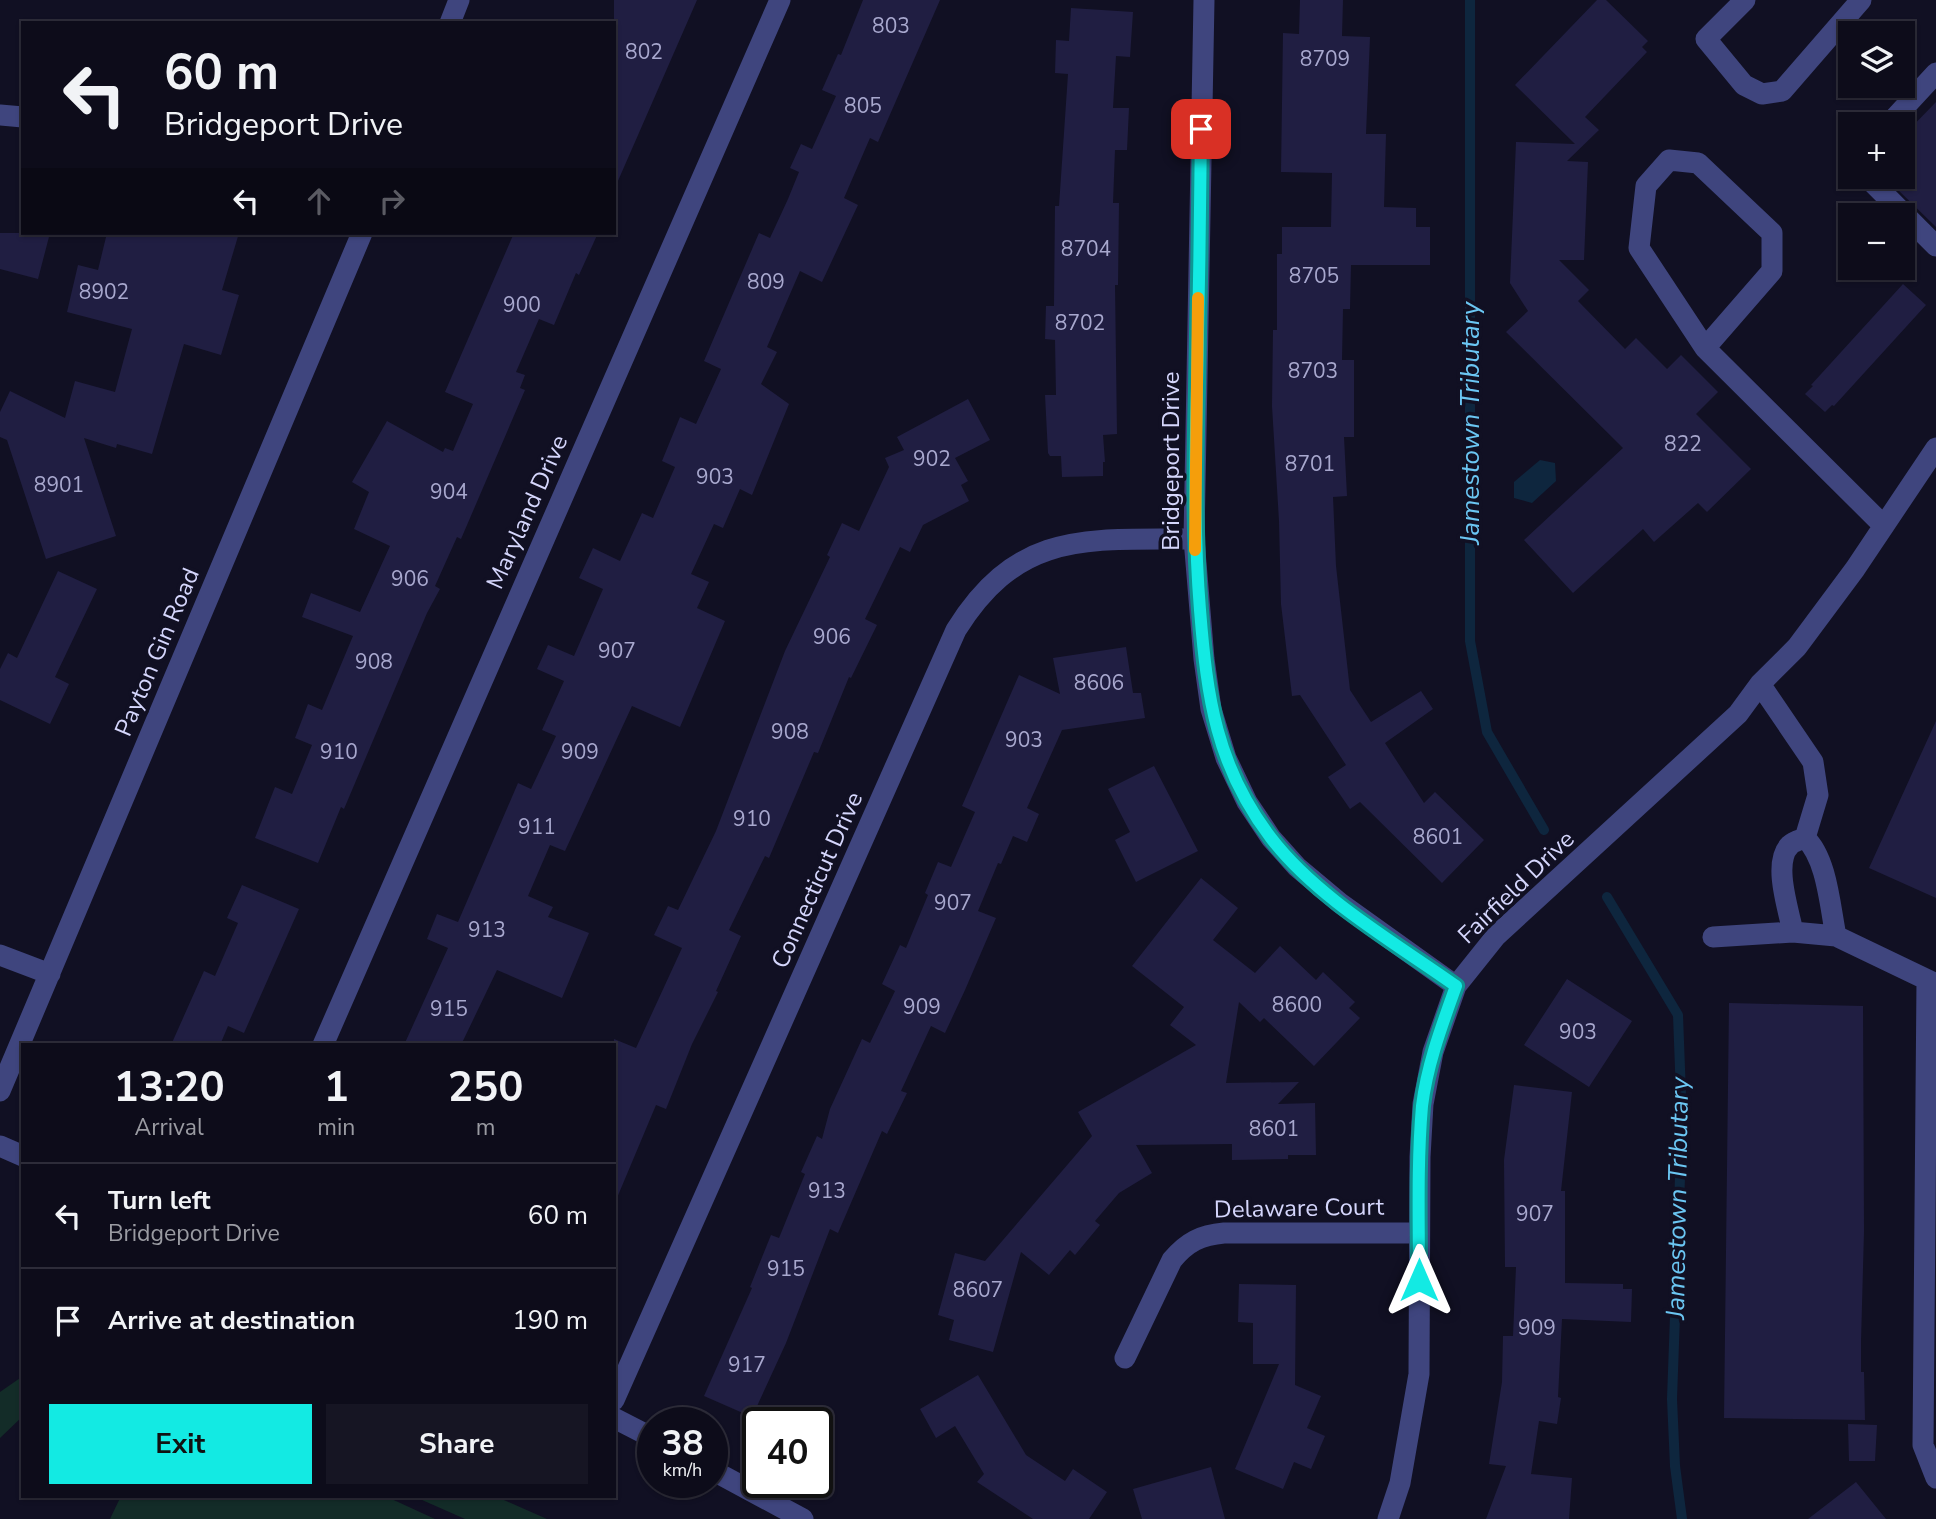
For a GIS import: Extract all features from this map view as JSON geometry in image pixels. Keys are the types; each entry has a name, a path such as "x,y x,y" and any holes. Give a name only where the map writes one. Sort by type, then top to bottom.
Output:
{"street":[{"path":"451,21 459,0"},
{"name":"Maryland Drive","path":"324,1043 780,0"},
{"name":"Bridgeport Drive","path":"1204,0 1194,539 1211,709 1226,758 1247,802 1271,838 1297,867 1340,903 1456,986"},
{"path":"1745,0 1706,39 1744,85 1762,94 1782,91 1861,0"},
{"path":"1900,112 1936,74"},
{"path":"0,115 21,117"},
{"path":"1705,348 1772,271 1772,233 1698,163 1669,160 1646,186 1639,248 1705,348 1884,526"},
{"path":"1879,189 1936,246"},
{"name":"Payton Gin Road","path":"0,1091 361,235"},
{"name":"Fairfield Drive","path":"1388,1519 1400,1483 1419,1374 1423,1104 1433,1052 1456,986 1496,936 1738,715 1760,684 1797,647 1855,569 1936,448"},
{"name":"Connecticut Drive","path":"616,1395 956,630 972,605 1008,569 1032,555 1060,545 1085,540 1194,539"},
{"path":"1760,684 1813,762 1818,794 1805,838"},
{"path":"1793,932 1782,857 1791,843 1805,838"},
{"path":"1805,838 1815,847 1820,859 1836,936"},
{"path":"1713,937 1793,932 1836,936 1932,982 1923,1445 1936,1478"},
{"path":"0,955 50,974"},
{"path":"0,1146 21,1155"},
{"name":"Delaware Court","path":"1125,1358 1172,1260 1184,1246 1196,1238 1224,1233 1419,1233"},
{"path":"616,1419 637,1430"},
{"path":"728,1479 803,1519"}],"green space":[{"path":"21,1377 21,1418 0,1438 0,1392"},
{"path":"120,1498 389,1498 435,1519 110,1519"},
{"path":"418,1498 500,1498 547,1519 465,1519"}],"water":[{"path":"1540,460 1555,463 1556,481 1532,503 1514,498 1514,482"}],"building":[{"path":"614,0 697,0 616,185 616,21"},
{"path":"863,0 940,0 878,142 870,138 844,198 858,205 822,282 800,271 767,347 777,352 761,384 789,404 752,495 740,489 723,528 714,524 691,574 709,582 697,608 725,621 680,727 632,706 565,851 550,845 528,896 553,907 548,917 589,933 562,998 497,970 462,1043 405,1043 448,948 427,939 437,914 458,922 518,783 531,789 556,736 542,730 564,681 537,669 548,645 574,656 603,589 579,578 593,548 620,561 642,513 653,518 675,467 662,461 680,417 696,424 721,369 704,361 759,233 770,238 788,199 799,172 790,168 801,144 812,149 836,96 822,90 838,54 841,55"},
{"path":"1300,0 1343,0 1342,36 1370,37 1366,134 1386,134 1384,207 1416,208 1416,227 1430,227 1430,265 1351,265 1350,309 1343,309 1342,360 1354,360 1354,437 1344,437 1347,496 1333,497 1336,566 1350,690 1371,722 1421,691 1433,709 1385,743 1424,803 1435,792 1484,840 1442,883 1360,802 1350,809 1328,777 1346,765 1300,695 1292,696 1281,604 1272,406 1273,330 1277,330 1277,254 1282,254 1282,227 1331,227 1332,173 1281,172 1283,33 1299,34"},
{"path":"1597,0 1606,0 1648,41 1642,47 1647,52 1585,117 1599,130 1567,161 1588,162 1584,260 1559,260 1589,290 1578,301 1625,349 1636,338 1667,369 1681,355 1718,392 1696,414 1751,469 1707,512 1698,503 1654,542 1643,529 1573,593 1524,540 1623,448 1506,332 1528,311 1510,283 1516,142 1575,144 1515,85"},
{"path":"1071,8 1133,12 1130,57 1116,56 1113,108 1129,108 1127,150 1115,150 1113,203 1119,203 1118,285 1115,285 1117,434 1103,435 1103,476 1062,477 1061,456 1050,456 1048,453 1045,395 1056,395 1055,340 1045,339 1046,306 1054,306 1055,206 1059,206 1068,74 1055,73 1056,40 1069,41"},
{"path":"1936,102 1936,227 1915,206 1915,203 1911,203 1897,189 1915,189 1915,124"},
{"path":"0,233 49,235 38,279 0,269"},
{"path":"107,235 238,235 222,290 239,295 221,355 184,344 152,454 117,444 116,448 84,438 116,536 46,559 7,440 0,437 0,412 10,391 65,418 75,381 115,392 132,329 67,312 78,265 98,270"},
{"path":"513,235 597,235 579,275 576,273 554,325 539,319 516,372 525,375 520,388 525,390 461,539 457,537 435,586 440,589 427,613 344,809 341,807 318,863 255,838 275,787 292,794 312,745 295,738 308,704 322,710 353,636 302,617 311,593 360,612 390,546 354,529 369,492 352,482 387,421 443,452 445,448 453,451 473,404 445,392"},
{"path":"1903,284 1926,305 1834,406 1825,412 1805,394"},
{"path":"968,399 990,440 955,458 968,481 961,485 969,501 923,525 910,552 900,547 865,619 877,625 851,678 849,677 818,753 814,752 769,858 765,856 729,930 741,936 716,991 718,992 692,1044 666,1109 656,1105 616,1200 614,1039 636,1048 682,948 654,935 668,906 678,910 716,831 785,651 830,557 827,555 842,523 859,531 889,467 885,458 904,450 897,437"},
{"path":"58,571 97,589 55,677 69,684 50,724 0,700 0,669 8,653 17,658"},
{"path":"1126,647 1133,693 1141,693 1145,718 1062,730 1027,808 1039,814 1027,842 1013,836 1001,864 998,863 978,911 996,918 965,990 945,1033 931,1026 901,1091 907,1093 887,1134 882,1131 838,1233 830,1229 786,1343 757,1407 742,1407 742,1413 704,1396 752,1288 750,1287 771,1235 779,1238 805,1174 801,1172 817,1136 822,1139 830,1109 862,1039 870,1043 895,991 882,984 900,945 906,948 928,895 925,893 938,862 951,867 975,812 962,806 1019,675 1060,694 1053,658"},
{"path":"1936,721 1936,898 1869,868"},
{"path":"1154,766 1198,851 1136,882 1115,840 1130,832 1108,789"},
{"path":"1201,878 1238,908 1213,940 1255,973 1280,946 1316,980 1323,972 1355,1002 1349,1008 1360,1018 1314,1066 1264,1018 1260,1022 1239,1002 1226,1083 1299,1082 1278,1104 1315,1103 1316,1155 1288,1155 1288,1159 1232,1160 1232,1144 1136,1145 1152,1173 1119,1193 1095,1221 1100,1225 1075,1255 1070,1250 1049,1275 1021,1252 993,1352 949,1340 954,1320 938,1315 955,1253 985,1261 1092,1136 1078,1112 1196,1045 1170,1025 1184,1007 1132,966"},
{"path":"242,885 299,909 244,1033 228,1026 221,1043 172,1043 204,971 215,976 238,923 227,918"},
{"path":"1567,979 1632,1021 1589,1087 1524,1045"},
{"path":"1729,1003 1863,1006 1864,1231 1861,1372 1864,1372 1865,1420 1724,1418"},
{"path":"1514,1085 1572,1092 1561,1191 1565,1191 1565,1283 1623,1284 1623,1289 1632,1289 1631,1322 1562,1319 1558,1397 1561,1398 1557,1424 1539,1421 1531,1474 1572,1478 1569,1519 1486,1519 1506,1466 1489,1464 1502,1382 1503,1336 1513,1336 1516,1267 1505,1267 1504,1160"},
{"path":"1239,1284 1296,1285 1295,1385 1321,1396 1307,1428 1325,1436 1311,1469 1294,1462 1283,1489 1235,1469 1279,1364 1253,1364 1253,1323 1238,1322"},
{"path":"978,1375 1026,1455 1065,1481 1073,1469 1107,1492 1089,1519 1033,1519 977,1482 984,1474 955,1426 936,1438 920,1409"},
{"path":"1848,1424 1877,1425 1875,1461 1849,1461"},
{"path":"1211,1467 1225,1519 1142,1519 1133,1489"},
{"path":"1856,1482 1886,1519 1808,1519"}],"waterway":[{"name":"Jamestown Tributary","path":"1470,0 1470,641 1487,732 1544,830"},
{"name":"Jamestown Tributary","path":"1607,897 1678,1015 1682,1122 1672,1399 1675,1466 1682,1519"}],"slow traffic":[{"path":"1195,550 1198,298"}],"route":[{"path":"1201,129 1194,539 1211,709 1226,758 1247,802 1271,838 1297,867 1340,903 1456,986 1433,1052 1423,1104 1419,1280"}]}
